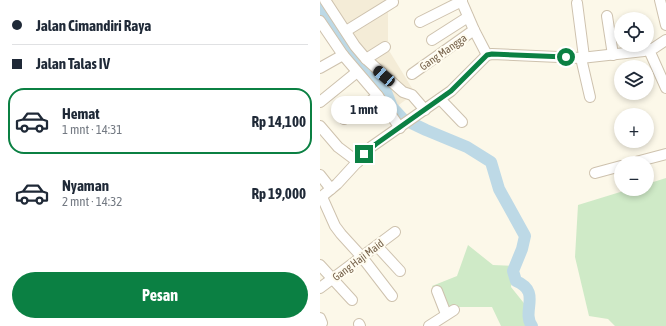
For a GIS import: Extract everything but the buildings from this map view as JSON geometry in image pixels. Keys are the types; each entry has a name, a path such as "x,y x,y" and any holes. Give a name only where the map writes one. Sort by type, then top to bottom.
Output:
{"street":[{"path":"660,0 666,25"},
{"path":"328,1 346,31 366,59 366,74 378,96 401,126"},
{"path":"420,22 462,1 474,30 487,55"},
{"path":"346,31 393,2"},
{"path":"577,3 583,58 590,97"},
{"path":"606,16 613,55"},
{"path":"432,40 468,17"},
{"path":"320,21 324,35 343,56 366,74 412,95 425,110"},
{"name":"Gang Mangga","path":"412,74 474,30"},
{"path":"654,47 666,40"},
{"path":"366,59 385,48"},
{"path":"392,296 362,257 335,226 321,198 332,189 371,147 440,99 465,78 487,55 583,58 635,52"},
{"path":"650,52 666,88"},
{"path":"320,68 343,56"},
{"path":"320,102 366,74"},
{"path":"344,119 378,96"},
{"path":"440,99 462,122"},
{"path":"320,126 338,147 358,162"},
{"path":"654,157 666,154"},
{"path":"595,173 614,168"},
{"path":"320,175 332,189"},
{"name":"Gang Haji Maid","path":"320,288 395,232"},
{"path":"377,246 400,271"},
{"path":"320,265 332,280 352,300"},
{"path":"429,326 450,312 438,291"}],"shaded area":[{"path":"320,0 397,0 397,5 388,12 388,49 415,93 396,107 389,86 371,71 348,46"}],"green space":[{"path":"666,178 666,326 615,326 608,319 589,316 575,257 578,205 614,194 614,196 654,196 654,182"},
{"path":"468,245 493,265 514,266 511,287 527,307 526,326 501,326 492,307 447,307 432,286 457,276"}],"waterway":[{"path":"320,9 354,61 384,87 392,107 403,119 467,147 491,162 499,189 525,236 522,249 513,271 516,281 524,285 530,296 529,320 532,326"}],"route":[{"path":"364,154 371,147 451,91 487,55 566,57"}]}
